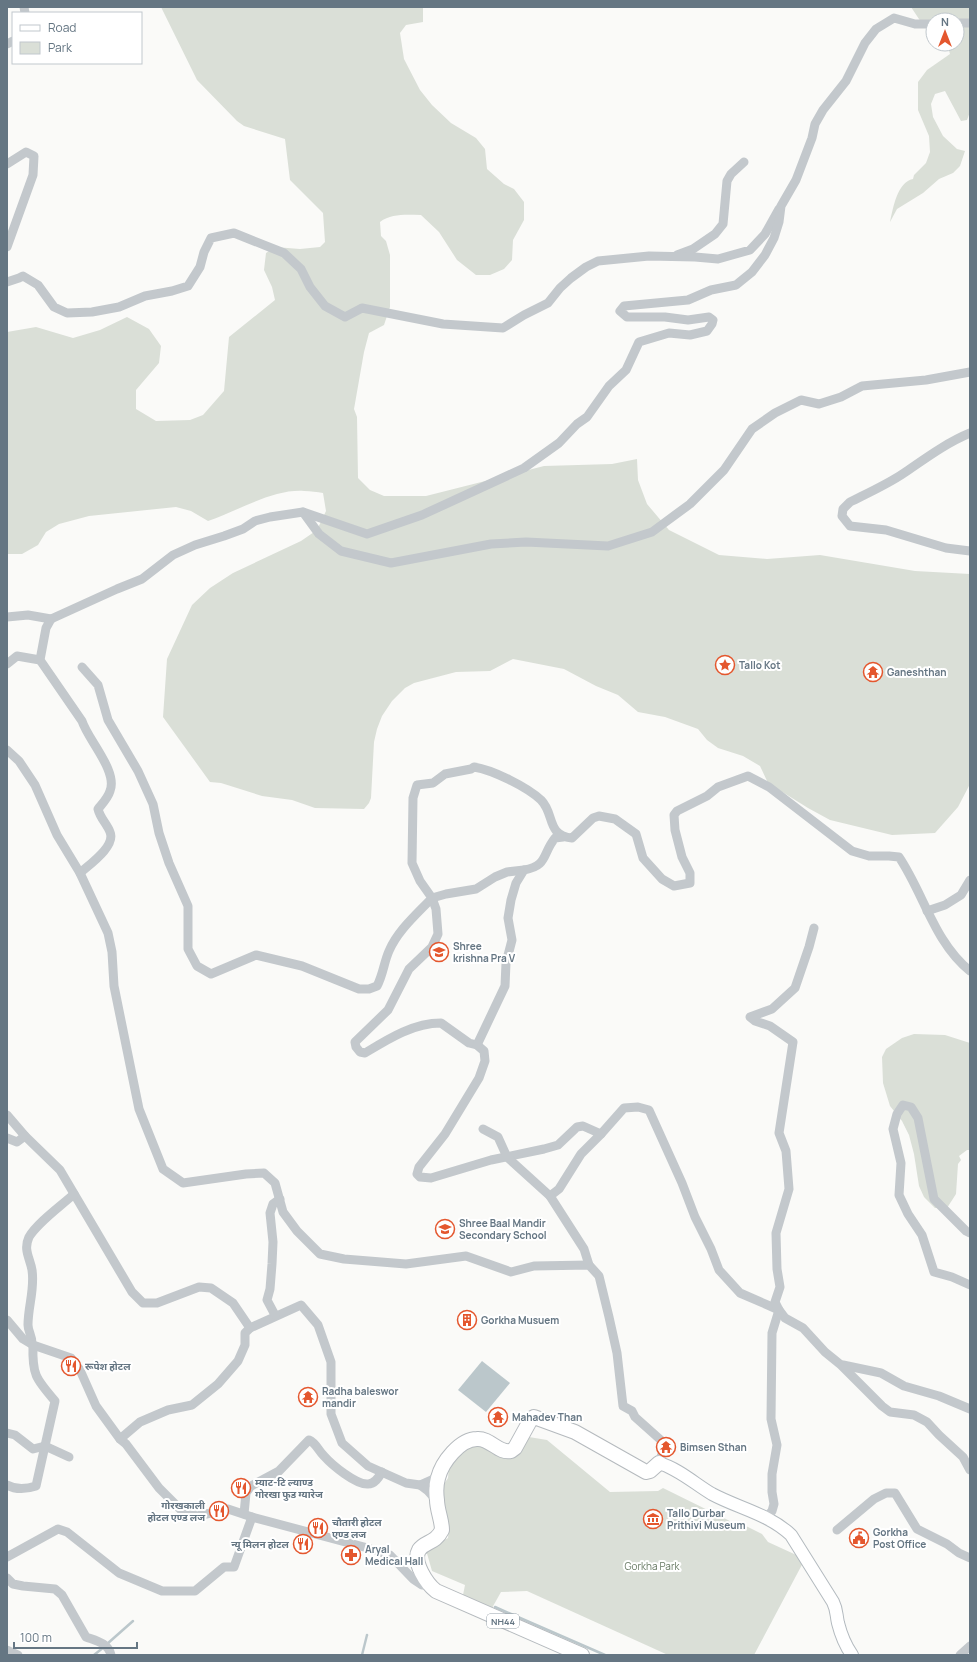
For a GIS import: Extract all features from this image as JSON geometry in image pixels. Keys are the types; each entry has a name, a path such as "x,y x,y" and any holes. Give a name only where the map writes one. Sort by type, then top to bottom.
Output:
{"main road":[{"name":"NH44","path":"582,1655 436,1591 428,1583 420,1568 418,1556 419,1550 423,1546 436,1540 442,1530 437,1501 438,1477 453,1451 461,1444 468,1441 477,1438 483,1439 504,1451 511,1451 515,1448 531,1419 534,1417 575,1432 646,1472 650,1471 659,1464"}],"street":[{"path":"7,282 23,276 38,285 54,307 67,313 92,312 119,307 145,296 172,291 188,286 200,267 204,252 211,238 234,233 284,253 301,269 310,287 325,306 345,317 362,308 443,324 504,328 524,315 548,303 572,278 586,267 598,262 649,256 718,259 750,250 765,234 796,180 816,124 823,110 846,81 864,43 876,29 894,18 915,24 925,24"},
{"path":"7,164 26,152 34,156 33,175 7,247"},
{"path":"673,257 693,248 715,234 723,224 727,181 731,174 744,162"},
{"path":"7,617 28,615 51,618 117,589 142,580 173,555 195,545 243,529 255,521 303,512 367,534 422,515 524,468 559,443 577,424 587,417 609,386 626,370 639,342 669,333 690,335 707,331 713,320 709,317 688,320 666,317 627,317 620,311 624,306 688,300 711,290 736,285 752,272 765,255 774,238 779,222 781,206"},
{"path":"303,512 319,534 341,552 391,563 491,544 526,542 608,546 652,532 690,504 724,470 752,429 775,413 795,403 802,400 819,404 841,397 862,386 926,380 970,372"},
{"path":"970,433 959,437 925,457 904,474 850,502 843,509 842,516 850,526 886,530 946,548 970,551"},
{"path":"51,618 46,628 40,660 82,721 85,731 99,750 111,776 111,791 98,809 99,814 110,832 112,839 109,845 98,857 80,873"},
{"path":"7,664 17,656 40,660"},
{"path":"82,667 98,684 108,720 138,771 154,804 160,833 169,863 188,906 188,949 197,966 211,974 256,955 302,966 359,989 369,989 377,986 382,975 388,952 397,936 432,898 476,889 495,877 507,872 536,868 543,860 548,846 555,838 572,838 593,818 599,816 615,819 636,834 642,858 662,879 674,886 690,883 690,873 682,857 675,830 674,815 677,811 707,796 718,787 748,776 769,787 852,851 870,856 899,857 909,872 927,911 946,944 961,964 970,971"},
{"path":"7,750 19,761 35,785 57,835 80,873 111,943 114,986 139,1109 163,1169 183,1183 246,1174 264,1174 275,1183 283,1212 297,1232 320,1254 344,1259 406,1264 466,1256 511,1272 534,1266 589,1265"},
{"path":"563,837 552,825 547,808 540,800 506,778 484,768 474,767 471,769 445,774 433,782 418,785 413,798 412,863 420,881 432,898 436,909 438,934 432,947 409,969 388,1010 355,1042 356,1048 360,1052 365,1053 392,1036 416,1026 441,1023 469,1043 477,1045 484,1051 485,1061 479,1078 445,1134 419,1167 417,1174 420,1177 431,1178 491,1160 558,1145 577,1128 583,1126 601,1134"},
{"path":"477,1045 505,986 506,963 512,940 508,918 516,883 524,870"},
{"path":"927,911 945,905 960,896 970,880"},
{"path":"814,928 795,988 772,1009 750,1017 755,1021 770,1026 793,1042 779,1133 786,1151 789,1189 776,1233 777,1269 780,1287 774,1302 778,1310 785,1318 803,1328 825,1352 841,1365 882,1406 890,1412 914,1416 927,1422 963,1457 970,1470"},
{"path":"970,1233 966,1232 934,1198 918,1118 911,1108 903,1105 897,1114 892,1129 901,1163 899,1195 908,1214 922,1235 934,1272 952,1277 970,1285"},
{"path":"550,1196 559,1189 581,1154 624,1108 638,1107 649,1110 682,1183 695,1217 712,1249 719,1270 740,1293 778,1310"},
{"path":"7,1115 25,1136 60,1170 132,1292 143,1303 157,1303 199,1287 211,1288 233,1303 250,1328"},
{"path":"483,1129 498,1137 508,1157 550,1196 584,1249 589,1265 599,1276 617,1353 623,1406 632,1411 634,1417 663,1442 663,1451 659,1464 668,1466 716,1495 766,1518 782,1527 791,1535 828,1593 838,1612 838,1622 846,1646 852,1655"},
{"path":"7,1138 17,1142 25,1136"},
{"path":"7,1485 12,1488 28,1489 36,1486 55,1401 39,1382 33,1364 32,1335 28,1325 33,1282 32,1268 28,1259 27,1248 29,1238 44,1221 74,1194"},
{"path":"275,1315 267,1300 270,1289 273,1242 270,1213 273,1204 280,1199"},
{"path":"120,1439 140,1422 168,1410 192,1405 218,1384 238,1361 245,1345 245,1333 250,1328 301,1304 318,1325 331,1362 331,1414 342,1443 368,1466 406,1483 420,1485 437,1501"},
{"path":"766,1518 772,1511 774,1504 772,1474 777,1445 771,1419 772,1333 778,1310"},
{"path":"7,1320 23,1339 71,1358 80,1370 96,1406 159,1488 181,1510 191,1515 202,1515 228,1509 390,1556 422,1585 428,1583"},
{"path":"841,1365 881,1373 904,1386 938,1396 970,1410"},
{"path":"7,1433 15,1435 33,1449 45,1446 69,1457"},
{"path":"7,1558 58,1529 67,1532 119,1573 162,1591 195,1591 224,1567 234,1568 248,1516 246,1493 251,1486 279,1471 309,1440 314,1442 323,1455 341,1472 362,1484 374,1482 382,1472"},
{"path":"420,1485 438,1477"},
{"path":"837,1530 874,1499 886,1493 895,1493 917,1529 947,1544 959,1553 970,1558"},
{"path":"7,1578 13,1584 56,1589 62,1595 86,1637 108,1649"},
{"path":"960,1655 970,1646"},
{"path":"7,1650 18,1655"}],"green space":[{"path":"161,7 423,7 423,22 406,25 400,33 404,59 420,90 432,105 451,123 476,138 485,149 487,169 504,184 514,189 524,202 524,220 513,240 512,260 504,269 490,275 476,275 457,260 439,232 421,215 395,216 380,222 381,236 386,241 390,255 390,307 384,325 369,333 364,352 354,409 357,417 358,478 370,490 384,496 426,496 544,466 612,464 637,459 638,480 647,504 669,530 719,555 767,559 820,555 915,571 970,574 970,784 958,807 935,833 892,835 830,820 768,783 760,766 743,756 718,748 707,740 698,729 665,717 638,712 618,695 596,686 564,669 513,659 490,671 456,672 414,683 405,688 392,701 382,716 377,729 374,742 371,798 364,809 315,808 292,800 262,796 221,783 210,782 163,717 167,659 192,605 210,588 233,573 301,541 317,530 326,511 323,493 312,491 292,491 280,493 208,521 191,511 176,507 89,516 59,524 46,532 38,545 22,554 7,554 7,332 36,327 73,338 100,330 127,317 149,329 161,346 159,363 136,390 136,409 156,421 190,420 203,415 224,391 229,337 275,300 272,287 264,270 266,253 275,247 300,249 320,247 325,242 323,213 290,180 285,139 244,126 237,121 197,80"},
{"path":"911,7 970,7 970,112 967,120 961,121 945,91 935,94 931,104 933,117 943,136 957,149 965,151 960,166 953,173 939,179 923,193 897,209 890,222 894,203 899,190 908,181 913,179 914,175 926,163 930,152 929,136 918,110 918,82 927,70 950,54 949,52 965,52 965,12 925,12 925,25 921,22"},
{"path":"914,1034 945,1035 970,1043 970,1150 967,1150 959,1156 961,1160 958,1164 956,1194 947,1208 935,1208 924,1197 919,1186 914,1154 909,1135 902,1121 890,1106 883,1083 882,1057 886,1049 902,1038"},
{"name":"Gorkha Park","path":"529,1437 547,1440 610,1492 658,1491 663,1488 738,1525 740,1523 762,1534 768,1542 805,1559 754,1655 668,1655 527,1591 501,1592 492,1608 463,1595 465,1585 432,1571 426,1550 448,1538 449,1524 445,1512 442,1487 448,1478 449,1466 463,1451 478,1442 512,1459"}],"shaded area":[{"path":"482,1361 510,1383 486,1412 458,1390"}],"waterway":[{"path":"495,1607 605,1655"},
{"path":"107,1644 133,1621"},
{"path":"362,1655 367,1635"},
{"path":"94,1655 104,1647"}],"place":[{"name":"Tallo Kot","path":"725,665"},
{"name":"Ganeshthan","path":"873,672"},
{"name":"Shree krishna Pra V","path":"439,952"},
{"name":"Shree Baal Mandir Secondary School","path":"445,1229"},
{"name":"Gorkha Musuem","path":"467,1320"},
{"name":"रूपेश होटल","path":"71,1366"},
{"name":"Radha baleswor mandir","path":"308,1397"},
{"name":"Mahadev Than","path":"498,1417"},
{"name":"Bimsen Sthan","path":"666,1447"},
{"name":"म्याट-टि ल्याण्ड गोरखा फुड ग्यारेज","path":"241,1488"},
{"name":"गोरखकाली होटल एण्ड लज","path":"219,1511"},
{"name":"Tallo Durbar Prithivi Museum","path":"653,1519"},
{"name":"चौतारी होटल एण्ड लज","path":"318,1528"},
{"name":"Gorkha Post Office","path":"859,1538"},
{"name":"न्यू मिलन होटल","path":"303,1544"},
{"name":"Aryal Medical Hall","path":"351,1555"}]}
